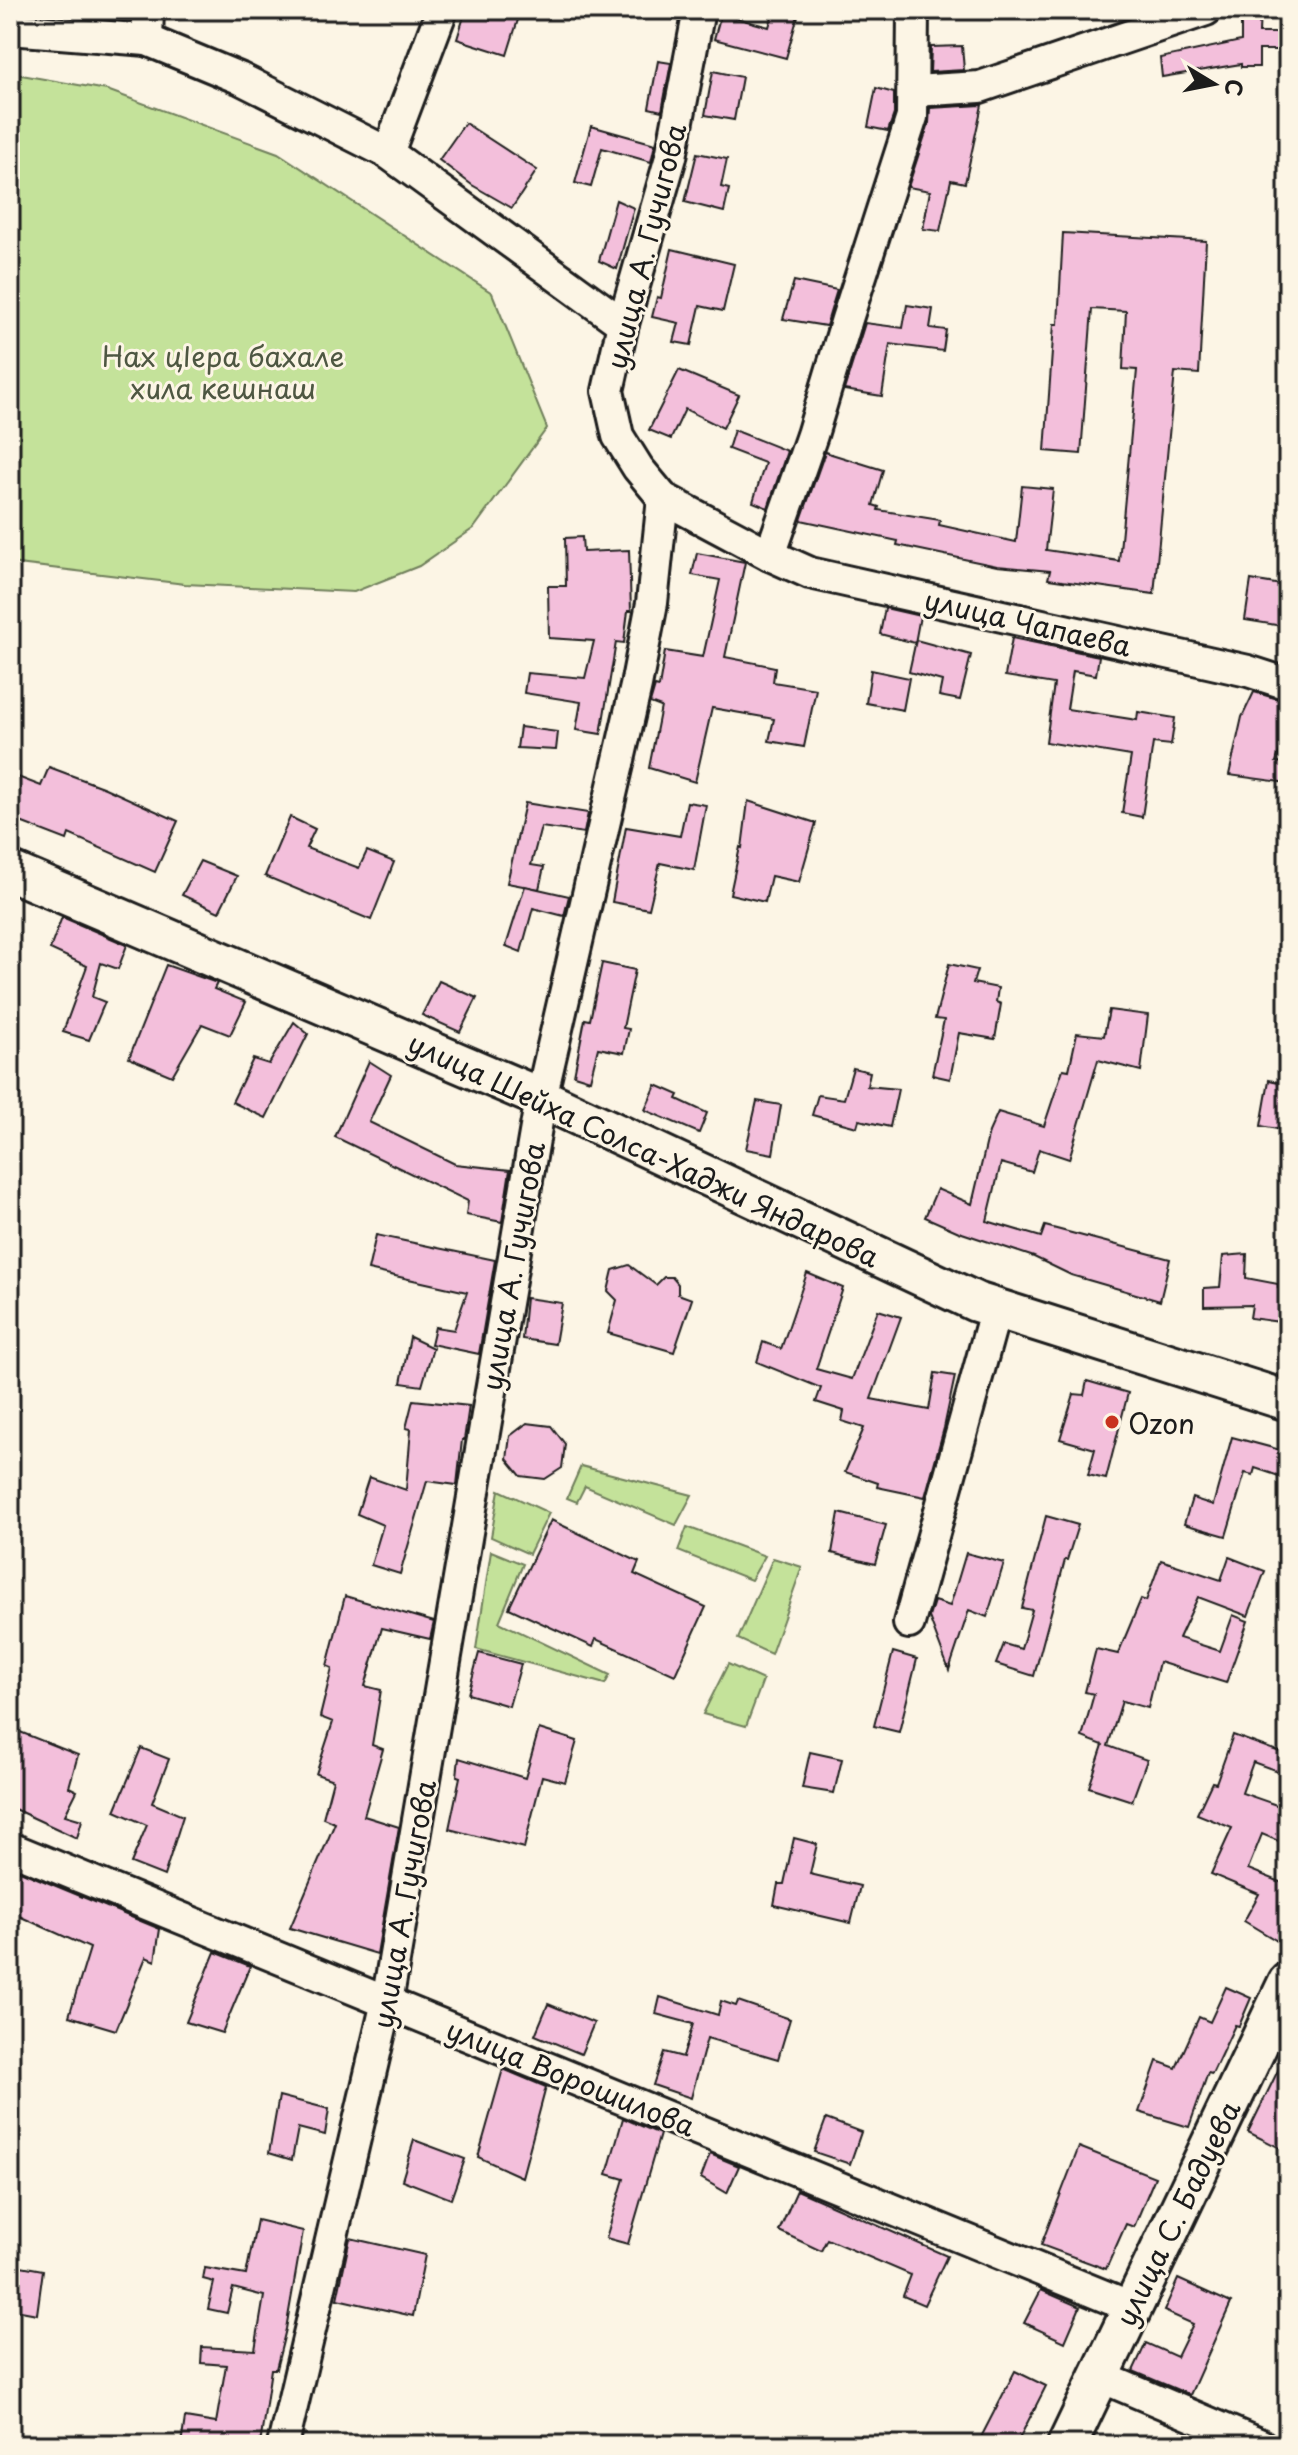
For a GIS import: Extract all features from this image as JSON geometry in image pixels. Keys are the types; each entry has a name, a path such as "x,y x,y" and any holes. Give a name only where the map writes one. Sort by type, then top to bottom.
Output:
{"main road":[{"name":"улица Шейха Солса-Хаджи Яндарова","path":"10,871 541,1098 976,1302 1288,1401"},
{"name":"улица С. Бадуева","path":"1067,2445 1288,1982"}],"street":[{"path":"147,40 148,10"},
{"path":"388,153 442,10"},
{"name":"улица А. Гучигова","path":"283,2445 387,2002 541,1098 636,686 652,603 663,498 618,436 608,391 623,324 671,157 699,10"},
{"path":"770,555 812,435 912,117 913,10"},
{"path":"914,91 980,87 1206,10"},
{"path":"10,29 147,40 239,78 388,153 623,324"},
{"name":"улица Чапаева","path":"663,498 810,573 1248,671 1288,684"},
{"path":"909,1623 996,1308"},
{"name":"улица Ворошилова","path":"10,1848 1131,2307"},
{"path":"1099,2376 1261,2445"}],"green space":[{"name":"Нах цIера бахале хила кешнаш","path":"10,73 107,90 278,153 492,293 547,428 474,528 419,566 354,592 185,584 10,563"},
{"path":"581,1466 692,1495 676,1525 585,1486 577,1502 567,1498"},
{"path":"499,1490 549,1513 529,1554 491,1537"},
{"path":"687,1527 765,1556 751,1580 678,1551"},
{"path":"491,1551 523,1564 499,1622 610,1675 605,1684 476,1649"},
{"path":"773,1558 802,1567 771,1654 738,1639"},
{"path":"728,1664 763,1680 746,1726 703,1714"}],"building":[{"path":"466,10 521,10 507,55 457,39"},
{"path":"774,10 799,12 786,58 714,39 721,14 769,27"},
{"path":"1241,10 1260,10 1259,33 1288,33 1288,50 1259,50 1259,67 1241,67 1241,64 1162,77 1160,58 1241,41"},
{"path":"962,46 964,70 930,72 931,47"},
{"path":"658,61 671,63 662,111 649,108"},
{"path":"713,71 742,77 734,120 705,115"},
{"path":"876,88 894,93 894,114 888,131 868,127"},
{"path":"982,105 965,183 951,180 940,231 923,229 930,191 908,187 929,123 930,108"},
{"path":"465,123 537,170 512,208 472,185 439,160"},
{"path":"591,126 655,144 651,162 602,148 591,187 575,183"},
{"path":"697,153 727,159 721,187 729,189 724,212 685,202"},
{"path":"616,200 634,208 617,269 599,261"},
{"path":"1063,233 1206,241 1199,374 1175,372 1154,594 1048,579 1050,571 997,566 897,545 898,541 801,520 825,452 883,470 873,505 879,507 878,510 940,520 939,525 1016,542 1022,486 1053,489 1046,550 1119,561 1137,370 1123,369 1126,311 1092,309 1081,454 1045,451 1054,324 1058,324"},
{"path":"672,249 734,264 723,311 700,306 691,345 674,342 679,323 652,317 657,297 661,298"},
{"path":"794,281 837,290 826,326 783,319"},
{"path":"907,305 933,309 930,328 946,330 943,351 890,344 882,396 844,390 865,323 903,328"},
{"path":"679,370 739,395 723,428 685,409 671,439 649,430"},
{"path":"734,430 787,451 768,508 753,502 765,463 728,449"},
{"path":"582,537 583,552 629,550 631,611 628,611 624,643 616,642 601,734 576,730 581,702 524,693 527,673 585,678 594,641 549,638 548,586 566,586 565,538"},
{"path":"697,553 745,562 725,657 775,667 773,682 816,689 804,747 769,741 774,719 712,708 695,782 649,768 661,707 650,703 655,686 659,687 665,651 703,657 720,580 692,575"},
{"path":"1251,580 1288,586 1288,627 1245,620"},
{"path":"885,608 920,616 915,643 880,634"},
{"path":"1012,638 1099,656 1096,675 1073,671 1067,709 1137,720 1138,712 1175,718 1171,745 1153,743 1142,817 1122,813 1131,756 1046,742 1054,684 1005,676"},
{"path":"916,640 971,655 960,700 939,696 942,681 909,672"},
{"path":"871,670 909,678 903,710 866,703"},
{"path":"1254,692 1288,702 1288,725 1276,762 1288,763 1288,783 1229,775 1242,717"},
{"path":"520,727 558,732 556,750 517,748"},
{"path":"49,767 178,821 155,872 69,834 67,840 10,818 10,774 41,786"},
{"path":"748,801 816,823 799,882 771,876 765,902 730,894 742,848"},
{"path":"687,802 706,805 694,870 660,863 649,909 612,902 626,827 680,836"},
{"path":"525,803 588,813 584,833 541,827 531,865 544,867 539,889 507,883"},
{"path":"290,817 315,829 306,848 359,868 367,851 394,862 371,920 265,876"},
{"path":"200,861 237,876 219,912 182,895"},
{"path":"525,886 569,896 564,916 533,908 521,952 506,946"},
{"path":"62,917 127,945 118,969 101,963 92,997 105,1002 89,1040 63,1032 87,966 50,949"},
{"path":"602,963 635,970 623,1028 629,1029 624,1053 598,1048 590,1080 574,1075 585,1019 590,1020"},
{"path":"949,964 977,970 973,983 998,988 996,1002 1001,1004 995,1039 959,1033 950,1079 932,1075 944,1020 935,1019"},
{"path":"166,965 217,983 214,989 246,1002 230,1035 202,1024 172,1076 129,1058"},
{"path":"439,981 477,998 460,1032 422,1015"},
{"path":"1109,1010 1148,1015 1141,1071 1098,1060 1069,1159 1039,1149 1032,1172 1001,1163 987,1221 1041,1237 1045,1226 1170,1259 1160,1301 1071,1275 1034,1257 925,1217 937,1189 972,1204 989,1132 998,1112 1044,1126 1063,1069 1069,1070 1077,1033 1104,1036"},
{"path":"294,1022 308,1034 266,1118 232,1102 253,1059 269,1064"},
{"path":"369,1061 391,1075 369,1122 455,1164 510,1170 502,1222 466,1215 468,1201 335,1137"},
{"path":"853,1068 870,1072 867,1086 898,1089 890,1127 859,1120 857,1127 812,1115 818,1095 844,1099"},
{"path":"1269,1080 1288,1084 1288,1131 1261,1126"},
{"path":"656,1085 707,1113 699,1133 645,1110"},
{"path":"757,1101 781,1105 773,1154 746,1149"},
{"path":"376,1235 495,1260 479,1354 431,1344 435,1327 454,1330 467,1292 368,1270"},
{"path":"1247,1254 1246,1278 1278,1284 1278,1288 1288,1290 1288,1323 1250,1318 1252,1305 1204,1306 1204,1288 1220,1287 1223,1256"},
{"path":"629,1265 656,1285 664,1277 672,1277 678,1284 678,1294 692,1299 674,1352 608,1333 617,1300 608,1291 613,1270"},
{"path":"807,1273 843,1288 816,1369 852,1379 878,1310 901,1317 871,1399 929,1410 935,1373 955,1376 925,1497 877,1487 878,1483 845,1472 864,1428 842,1421 844,1411 816,1402 821,1388 757,1362 763,1342 781,1349"},
{"path":"526,1298 562,1303 555,1344 522,1339"},
{"path":"410,1337 433,1348 422,1386 401,1383"},
{"path":"1087,1381 1128,1393 1106,1479 1088,1475 1095,1449 1060,1439 1074,1394 1084,1395"},
{"path":"413,1400 469,1406 457,1485 427,1481 400,1574 371,1565 383,1525 357,1514 369,1477 406,1490 411,1429 406,1428"},
{"path":"527,1423 551,1426 565,1444 562,1468 545,1479 521,1476 507,1459 510,1436"},
{"path":"1232,1437 1288,1452 1288,1479 1255,1468 1253,1475 1245,1473 1226,1536 1184,1524 1192,1498 1213,1505"},
{"path":"839,1513 886,1525 875,1564 832,1553"},
{"path":"1046,1516 1078,1525 1065,1560 1034,1676 996,1664 1004,1644 1021,1649 1032,1610 1022,1608"},
{"path":"551,1520 639,1562 634,1574 706,1607 675,1675 596,1639 593,1647 509,1608"},
{"path":"966,1553 1004,1563 987,1617 969,1610 949,1670 929,1617 934,1601 950,1606"},
{"path":"1229,1557 1265,1571 1248,1616 1198,1597 1179,1638 1220,1651 1233,1615 1248,1621 1226,1683 1159,1662 1148,1708 1122,1701 1108,1746 1147,1760 1132,1801 1089,1787 1103,1745 1082,1737 1094,1694 1085,1692 1096,1649 1118,1654 1141,1599 1146,1601 1161,1560 1221,1580"},
{"path":"345,1596 434,1622 430,1639 382,1628 365,1686 381,1690 372,1745 383,1749 364,1816 399,1827 377,1954 290,1928 335,1823 323,1818 333,1780 316,1774 333,1722 320,1717 332,1668 327,1666"},
{"path":"893,1652 917,1659 899,1732 874,1726"},
{"path":"479,1653 521,1664 509,1706 468,1694"},
{"path":"10,1728 78,1755 69,1787 77,1791 65,1815 82,1820 77,1838 10,1807"},
{"path":"539,1729 577,1741 565,1782 542,1776 524,1848 449,1829 460,1777 457,1776 459,1758 525,1778"},
{"path":"1233,1735 1288,1755 1288,1775 1253,1762 1242,1793 1288,1809 1288,1845 1262,1834 1248,1869 1288,1885 1288,1923 1279,1942 1244,1921 1259,1894 1211,1874 1232,1828 1197,1814 1212,1782 1216,1783"},
{"path":"141,1748 169,1759 152,1803 183,1816 164,1876 131,1863 147,1825 115,1811"},
{"path":"810,1752 842,1759 834,1793 802,1788"},
{"path":"794,1838 817,1844 810,1874 860,1886 851,1923 774,1905 778,1884 784,1884"},
{"path":"15,1869 160,1929 155,1961 146,1957 116,2030 69,2016 90,1948 10,1912 10,1883"},
{"path":"215,1952 250,1966 222,2033 186,2022"},
{"path":"1226,1987 1251,1998 1212,2074 1208,2073 1189,2127 1139,2112 1157,2061 1176,2068 1199,2017 1210,2022"},
{"path":"660,1997 718,2015 721,2001 736,2006 738,2001 790,2019 778,2059 707,2038 691,2098 653,2085 664,2052 683,2057 693,2024 656,2014"},
{"path":"548,2004 594,2023 581,2054 535,2035"},
{"path":"1288,2050 1288,2152 1248,2132"},
{"path":"503,2069 546,2087 522,2177 478,2157"},
{"path":"279,2096 329,2109 325,2135 298,2128 292,2160 269,2153"},
{"path":"623,2118 660,2134 628,2244 606,2238 624,2179 607,2174"},
{"path":"826,2119 861,2132 850,2164 814,2152"},
{"path":"414,2140 465,2159 451,2199 402,2180"},
{"path":"1079,2147 1155,2177 1134,2227 1126,2224 1106,2269 1041,2245"},
{"path":"710,2154 739,2166 727,2193 701,2178"},
{"path":"797,2190 947,2256 924,2305 903,2296 911,2275 827,2239 821,2251 779,2231"},
{"path":"257,2220 303,2231 286,2329 276,2369 271,2369 260,2445 219,2441 218,2445 181,2445 185,2418 216,2423 226,2365 201,2363 202,2347 255,2350 264,2296 233,2288 227,2313 208,2309 214,2282 203,2279 205,2268 246,2275"},
{"path":"350,2238 425,2255 413,2316 337,2299"},
{"path":"10,2264 43,2270 37,2314 10,2309"},
{"path":"1178,2279 1231,2303 1190,2395 1133,2371 1146,2343 1177,2357 1193,2324 1164,2311"},
{"path":"1041,2290 1080,2307 1065,2342 1024,2323"},
{"path":"1015,2371 1046,2386 1016,2445 977,2445"}],"place":[{"name":"Ozon","path":"1112,1422"}]}
